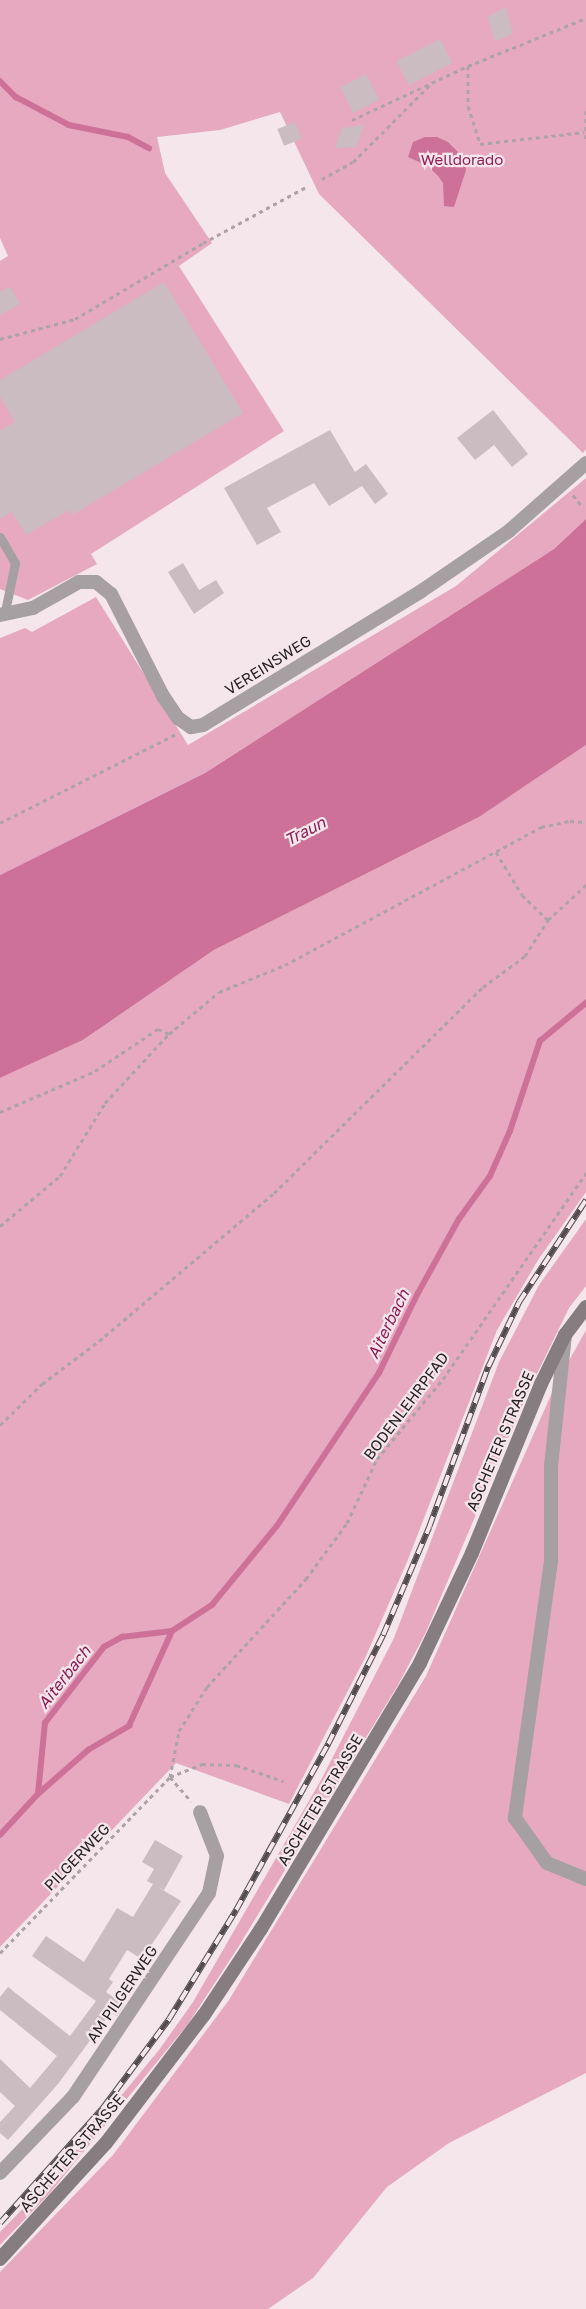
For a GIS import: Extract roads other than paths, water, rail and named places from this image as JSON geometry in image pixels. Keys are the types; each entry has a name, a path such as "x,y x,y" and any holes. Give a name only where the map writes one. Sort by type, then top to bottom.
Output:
{"main road":[{"name":"ASCHETER STRASSE","path":"0,2259 106,2143 204,2015 266,1921 420,1663 472,1553 541,1384 565,1335 586,1307"}],"street":[{"name":"VEREINSWEG","path":"2,616 33,608 79,582 96,582 111,594 163,696 178,718 191,727 203,724 420,592 509,531 586,463"},
{"path":"565,1335 551,1465 551,1561 515,1818 547,1864 586,1879"},
{"name":"AM PILGERWEG","path":"0,2173 73,2097 209,1893 217,1856 200,1812"}],"lane":[{"path":"0,537 15,563 2,616"}],"water":[{"path":"425,137 437,137 448,142 464,158 466,170 454,207 444,206 443,183 438,176 428,166 408,157 413,142"},
{"name":"Traun","path":"586,519 586,745 479,817 214,950 83,1040 0,1078 0,875 205,773 554,549"}],"waterway":[{"path":"0,81 16,97 69,125 128,137 149,148"},
{"name":"Aiterbach","path":"0,1835 38,1794 88,1750 129,1726 172,1631 212,1605 277,1526 379,1373 417,1295 459,1219 490,1176 510,1131 540,1041 586,1003"},
{"name":"Aiterbach","path":"38,1794 45,1723 104,1647 122,1637 172,1631"}],"railway":[{"path":"0,2223 102,2109 169,2019 236,1910 328,1744 383,1635 429,1527 488,1367 519,1302 586,1200"}],"park label":[{"name":"Welldorado","path":"462,160"}]}
